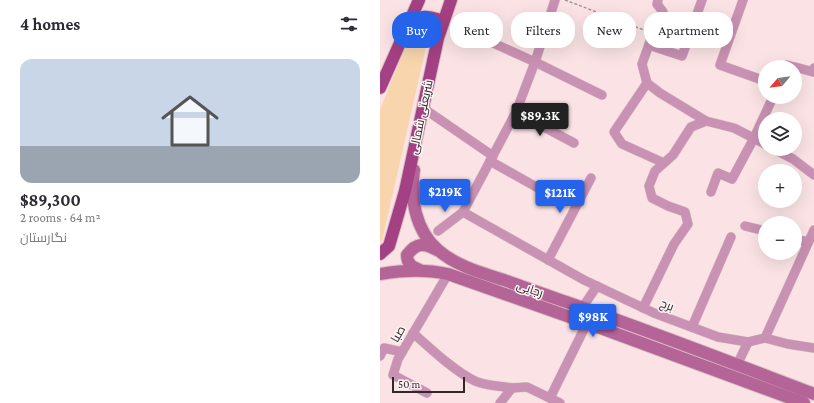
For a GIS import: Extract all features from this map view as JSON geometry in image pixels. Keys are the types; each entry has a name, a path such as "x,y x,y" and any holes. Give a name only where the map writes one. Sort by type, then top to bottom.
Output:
{"main road":[{"path":"414,12 419,0"},
{"name":"شریعتی شمالی","path":"442,26 451,0"},
{"path":"380,88 398,48"},
{"name":"شریعتی شمالی","path":"380,254 389,246 405,191 436,48"},
{"name":"رجایی","path":"419,127 412,181 413,202 418,222 426,236 438,250 454,261 814,394"},
{"path":"420,270 413,268 408,263 407,255 412,249 419,245 427,245 438,250"},
{"name":"رجایی","path":"380,274 397,271 420,270 448,274 587,322 804,403"}],"street":[{"path":"438,231 463,212 516,112 535,62 555,0"},
{"path":"658,0 657,4 663,12"},
{"path":"698,12 702,0"},
{"path":"743,0 720,65 758,79"},
{"path":"503,47 602,95"},
{"path":"648,48 642,64 648,83 660,93 706,120 734,128 758,140"},
{"path":"658,48 682,56 685,48"},
{"path":"802,69 813,72 814,68"},
{"path":"648,83 614,132 622,144 664,163"},
{"path":"711,192 718,173 732,179 754,138 770,104"},
{"path":"423,108 491,159 547,193"},
{"path":"516,112 574,143"},
{"path":"643,308 674,244 688,224 685,212 652,198 649,186 655,171 673,156 691,127 706,120"},
{"path":"787,156 814,175"},
{"path":"548,260 591,178"},
{"name":"برج","path":"463,212 548,260 643,308 718,337 748,342 765,338"},
{"path":"745,226 758,229"},
{"path":"814,230 765,338 788,344 814,348"},
{"path":"692,327 731,237"},
{"path":"802,240 808,242"},
{"name":"صبا","path":"427,393 393,375 398,359 448,274"},
{"path":"582,308 597,286"},
{"path":"550,398 587,322"},
{"path":"413,333 456,368 475,381 512,388 527,387 560,403"},
{"path":"737,365 748,342"},
{"path":"380,356 384,348 402,352"},
{"path":"500,403 512,388"}],"path":[{"path":"565,0 644,29"}],"shaded area":[{"path":"405,48 426,48 382,241 380,243 380,110"}]}
